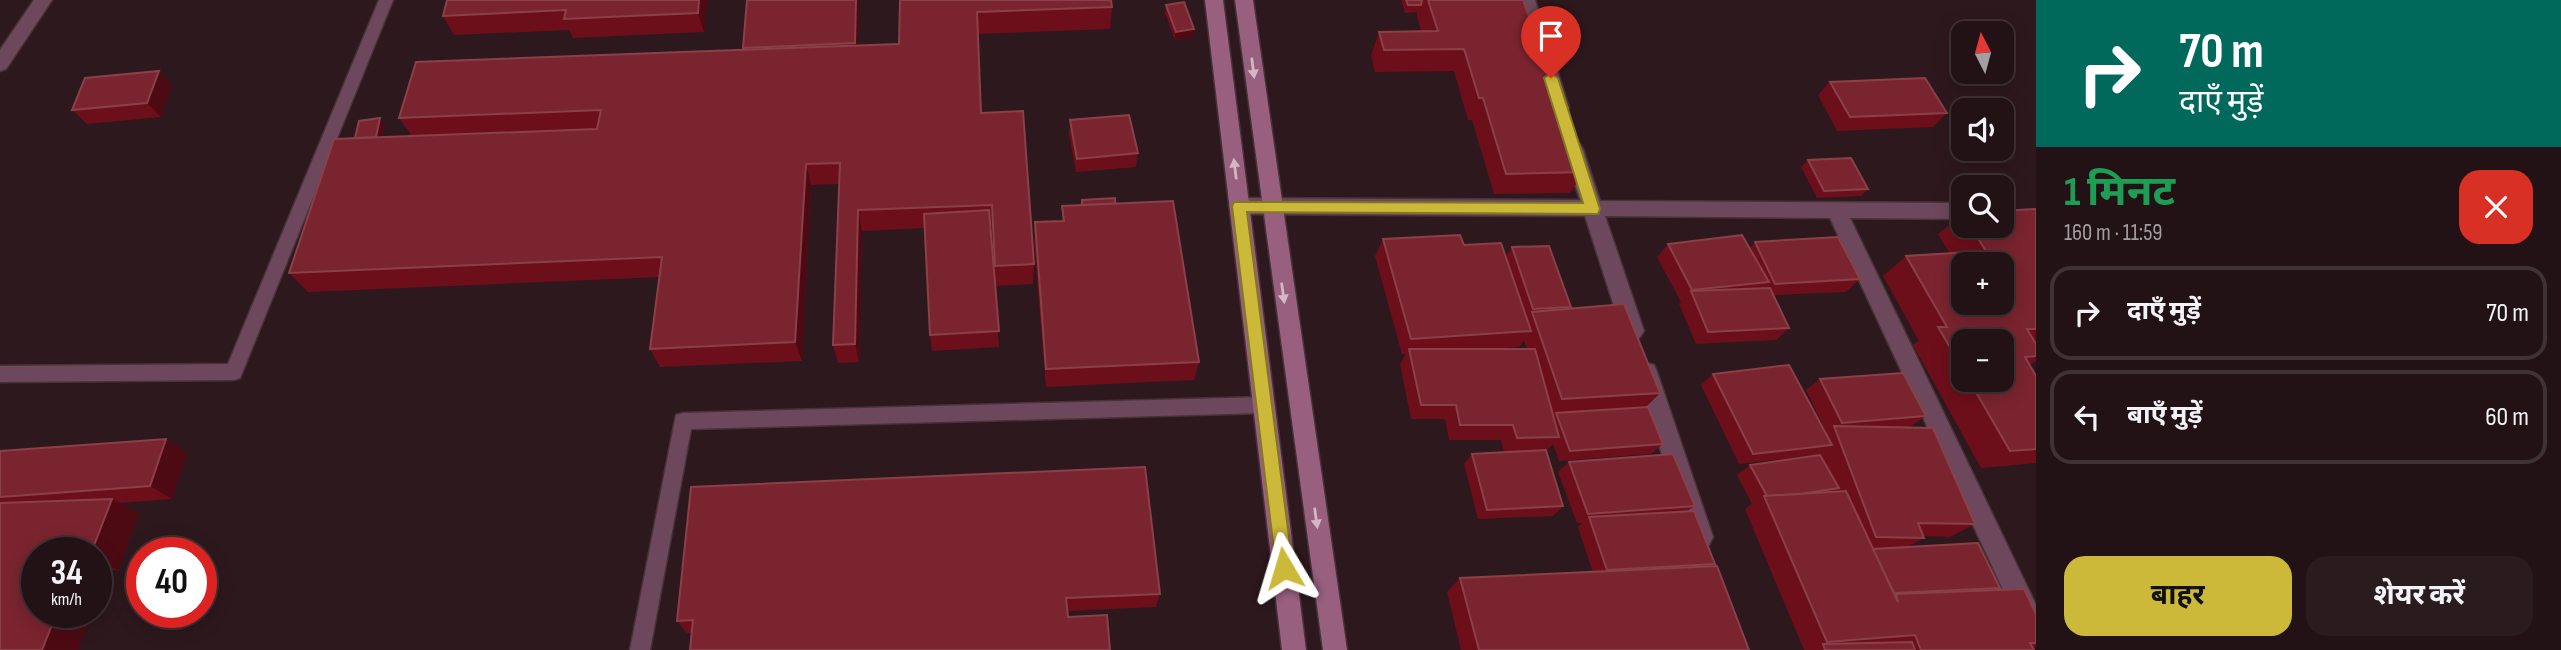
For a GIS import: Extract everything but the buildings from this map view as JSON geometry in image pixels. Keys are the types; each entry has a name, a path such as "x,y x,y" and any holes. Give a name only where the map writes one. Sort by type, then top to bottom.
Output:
{"street":[{"path":"0,64 43,0"},
{"path":"1214,0 1294,650"},
{"path":"1244,0 1270,207 1335,650"},
{"path":"1526,0 1708,559"},
{"path":"1239,206 1951,211"},
{"path":"1837,211 2036,632"}],"lane":[{"path":"0,374 234,372 386,0"},
{"path":"640,650 683,421 1264,405"}],"route":[{"path":"1284,568 1239,206 1593,209 1551,78"}]}
